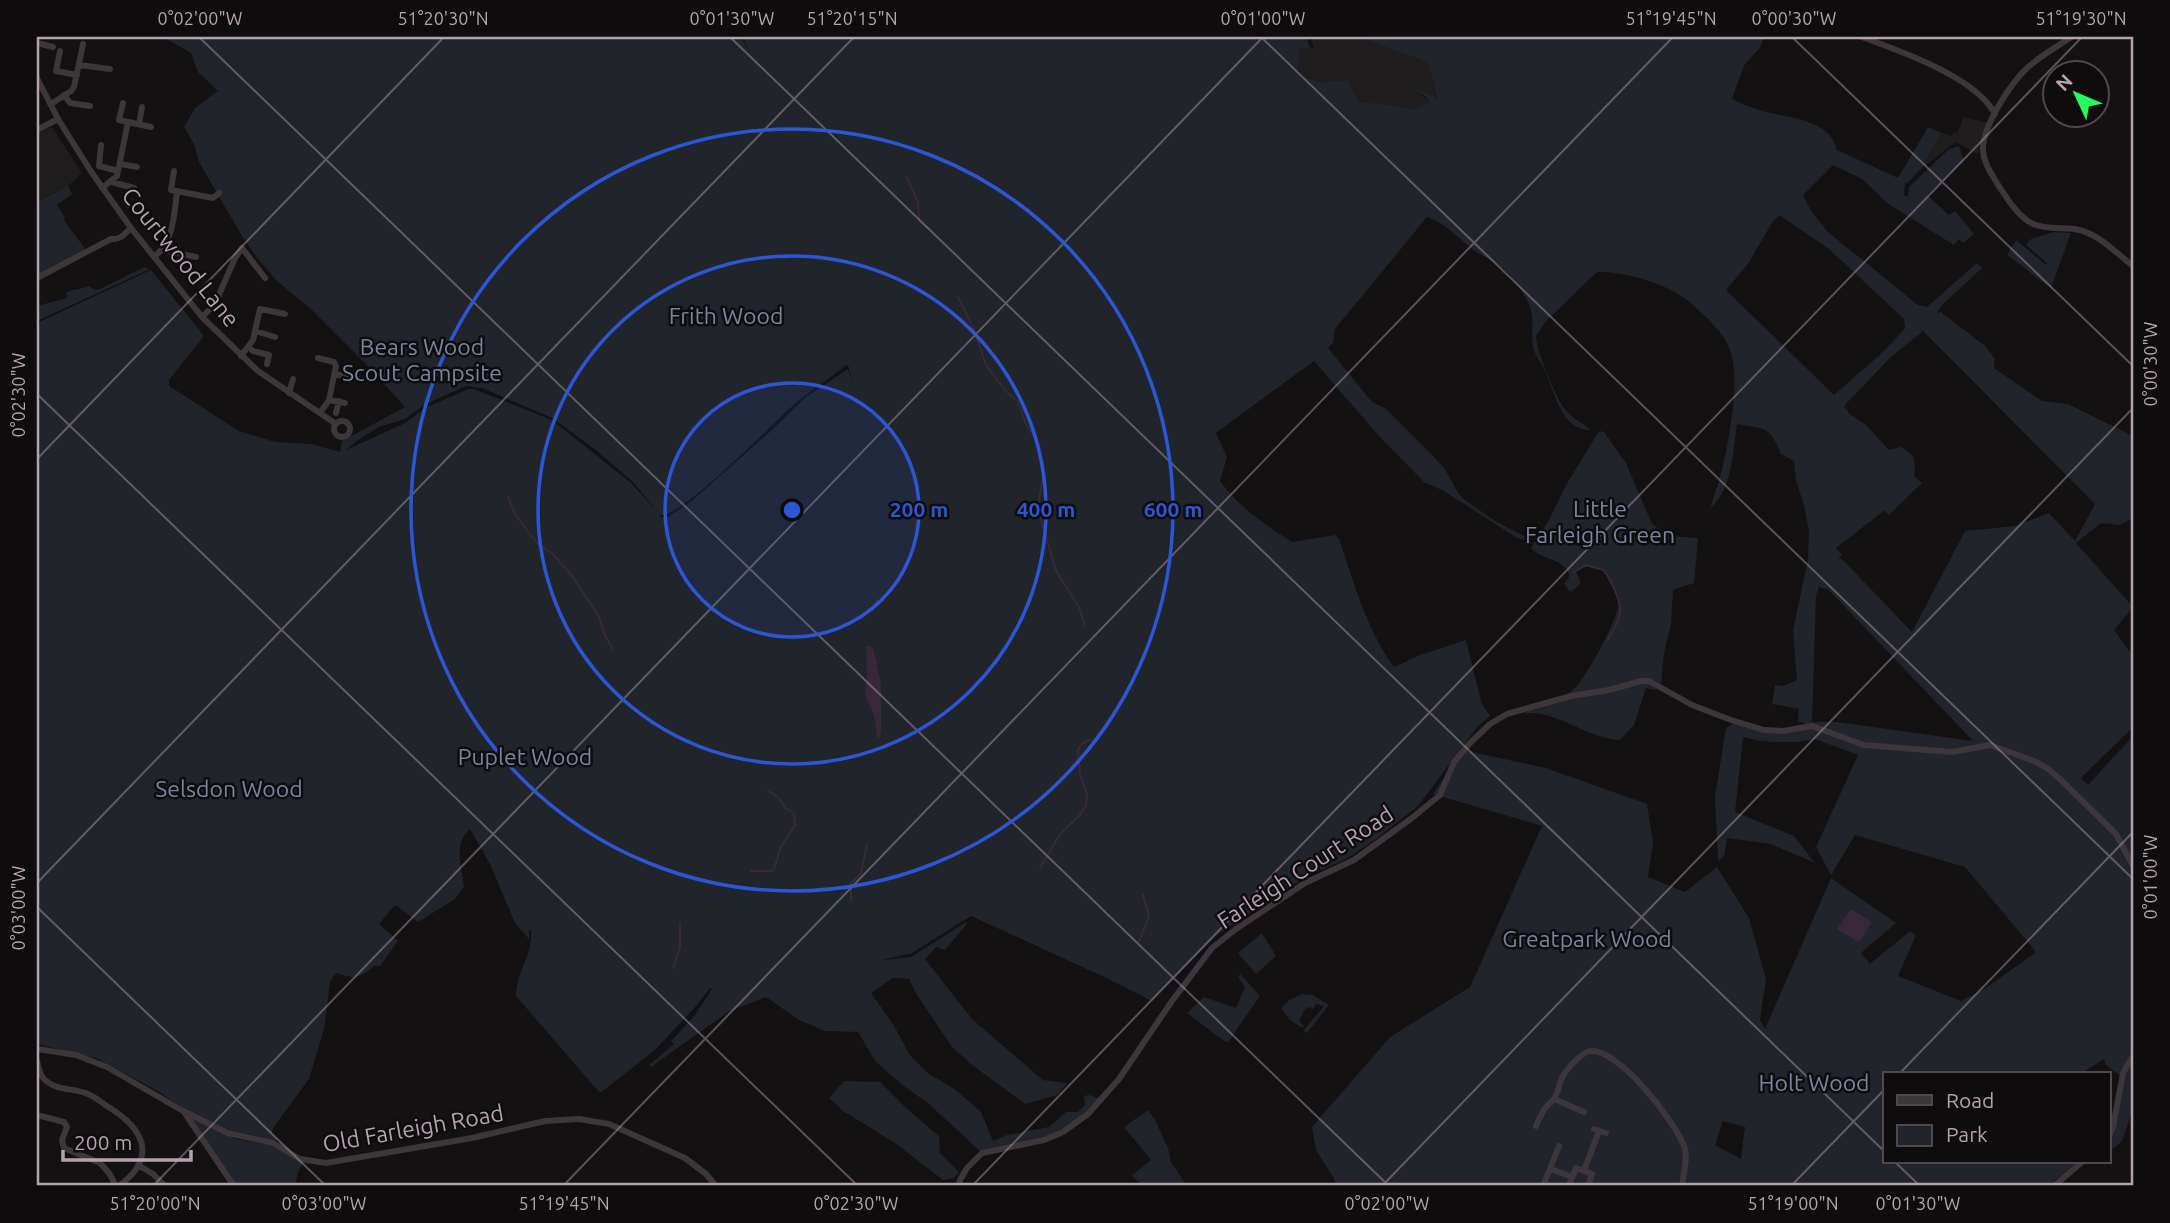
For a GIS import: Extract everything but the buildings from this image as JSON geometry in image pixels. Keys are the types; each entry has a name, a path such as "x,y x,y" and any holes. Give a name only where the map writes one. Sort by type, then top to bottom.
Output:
{"street":[{"path":"1862,37 1962,80 1989,103 1995,114"},
{"path":"2071,37 2027,68 2002,102 1983,143 1984,157 1987,167 2021,215 2038,226 2087,232 2133,266"},
{"path":"37,43 56,49 56,71 77,75"},
{"path":"51,104 74,87 83,44"},
{"path":"79,65 110,69"},
{"name":"Courtwood Lane","path":"37,78 58,119 103,188 131,228 202,317 276,385 336,424"},
{"path":"64,95 70,103 90,106"},
{"path":"1989,103 2002,102"},
{"path":"123,103 119,120 151,127"},
{"path":"139,124 142,107"},
{"path":"37,130 58,119"},
{"path":"103,188 112,182 118,172 128,122"},
{"path":"101,145 99,166 118,172"},
{"path":"121,164 137,167"},
{"path":"174,171 170,190 214,198 219,193"},
{"path":"112,182 134,188"},
{"path":"154,257 162,250 171,232 177,192"},
{"path":"37,278 111,239 117,240 131,228"},
{"path":"202,317 215,304 238,251 242,248 265,278"},
{"path":"162,250 196,257"},
{"path":"219,275 225,283"},
{"path":"241,355 248,347 255,329 259,307 285,314"},
{"path":"250,319 255,329 275,337"},
{"path":"248,347 269,355 267,363"},
{"path":"318,358 334,362 336,366 328,400 320,413"},
{"path":"335,374 358,379"},
{"path":"289,393 293,379"},
{"path":"328,400 342,402 337,413"},
{"name":"Farleigh Court Road","path":"959,1186 967,1168 982,1153 1044,1140 1063,1132 1088,1114 1119,1079 1183,985 1212,948 1305,883 1354,860 1412,818 1440,794 1454,762 1480,732 1499,718 1571,696 1609,691 1640,681 1659,685 1676,697 1720,716 1764,730 1783,731 1812,726 1864,745 1952,752 1990,745 2016,753 2047,768 2116,834 2133,866"},
{"path":"37,1115 64,1122 67,1127 62,1140 65,1148 100,1163 117,1186 136,1171 141,1160 143,1142 138,1131 122,1115 88,1094 56,1087 45,1080 39,1072 38,1049"},
{"name":"Old Farleigh Road","path":"38,1049 76,1055 107,1067 183,1111 237,1136 273,1143 300,1159 326,1163 472,1138 545,1121 590,1120 622,1129 692,1161 716,1186"},
{"path":"1536,1126 1544,1109 1554,1100 1564,1074 1589,1051 1602,1052 1633,1076 1666,1116 1682,1142 1686,1160 1682,1186"},
{"path":"2110,1134 2123,1073 2133,1056"},
{"path":"1554,1100 1584,1112"},
{"path":"183,1111 234,1186"},
{"path":"1584,1171 1600,1131"},
{"path":"1543,1186 1559,1146"},
{"path":"2054,1186 2080,1164"},
{"path":"138,1165 153,1174 165,1186"},
{"path":"1550,1168 1572,1177"},
{"path":"1572,1186 1569,1185 1576,1168 1592,1174 1589,1185 1597,1186"}],"shaded area":[{"path":"1310,37 1357,37 1421,60 1428,64 1437,99 1420,94 1429,102 1422,108 1408,110 1359,102 1327,83 1301,77 1298,69 1300,49 1314,47"},
{"path":"1964,117 1988,123 1978,154 1957,143 1953,144 1921,169 1942,133 1951,136 1954,132 1957,133"},
{"path":"52,127 82,173 68,186 37,202 37,134"},
{"path":"866,646 873,647 881,684 879,738 874,715 865,695"},
{"path":"1851,909 1872,922 1859,942 1837,929"}],"green space":[{"path":"163,37 741,37 747,48 743,37 1306,37 1310,48 1300,49 1298,69 1301,77 1326,83 1348,81 1359,102 1410,109 1420,108 1429,102 1418,89 1437,98 1428,64 1357,37 1764,37 1760,48 1745,64 1732,98 1734,100 1758,110 1818,126 1833,140 1837,150 1898,178 1928,127 1942,133 1921,169 1905,182 1904,195 1908,197 1909,187 1949,149 1959,146 1964,161 1927,195 1949,215 1955,211 1974,234 1963,243 1959,239 1954,245 1887,203 1862,179 1833,165 1803,195 1811,211 1828,232 1918,305 1927,307 1977,263 1982,268 1941,306 1937,313 1941,312 1985,346 1995,359 1994,368 2042,401 2068,404 2133,436 2133,518 2120,525 2101,523 2076,543 2133,607 2114,630 2133,656 2133,727 2081,778 2088,785 2133,736 2133,1051 2119,1075 2106,1065 2104,1059 2083,1072 1883,1072 1883,1164 2076,1164 2048,1186 1337,1186 1316,1150 1312,1127 1390,1037 1470,987 1542,826 1433,794 1463,750 1546,768 1647,804 1653,843 1648,877 1685,892 1717,867 1749,918 1766,979 1760,1020 1765,1029 1831,878 1896,923 1861,953 1870,964 1910,931 1916,935 1898,976 1961,1001 1986,988 2036,952 1965,867 1855,835 1831,875 1816,847 1858,755 1815,739 1777,742 1743,737 1735,812 1794,836 1815,863 1771,844 1727,838 1724,857 1718,861 1715,796 1726,728 1735,723 1769,732 1804,730 1804,722 1798,722 1799,709 1772,704 1775,685 1784,686 1797,680 1793,630 1808,560 1809,531 1796,481 1794,461 1781,454 1773,438 1765,430 1737,424 1727,480 1718,500 1711,508 1720,478 1733,410 1734,374 1728,345 1712,323 1683,297 1648,280 1621,274 1597,272 1546,321 1536,336 1543,362 1561,404 1591,430 1573,425 1557,402 1535,354 1532,314 1521,289 1500,266 1475,251 1440,223 1427,217 1335,329 1333,343 1328,348 1372,402 1385,408 1445,469 1465,500 1495,521 1524,536 1524,540 1444,491 1424,482 1378,435 1314,361 1216,433 1227,457 1220,481 1244,507 1292,542 1335,535 1339,539 1369,622 1394,667 1420,655 1466,640 1482,704 1490,716 1478,726 1418,806 1344,860 1307,876 1218,934 1152,1001 971,916 912,953 882,960 911,957 966,922 945,950 936,947 925,959 972,1019 1043,1080 1067,1083 1057,1095 1025,1104 972,1065 952,1047 909,979 893,978 871,993 893,1024 910,1055 929,1074 955,1089 981,1112 993,1141 1007,1135 1049,1127 1066,1112 1078,1112 1085,1105 1084,1096 1104,1096 1072,1124 1040,1139 980,1151 929,1104 875,1061 858,1032 825,1031 799,1020 766,997 728,1012 651,1067 649,1065 674,1044 671,1041 695,1015 712,989 710,988 654,1051 600,1093 516,996 518,979 529,949 531,930 529,939 515,923 490,864 470,829 460,848 464,887 455,899 418,922 394,906 379,924 398,941 380,966 374,966 356,977 336,973 330,982 324,1029 309,1079 273,1128 272,1134 278,1139 275,1141 230,1130 184,1109 158,1091 96,1058 37,1044 37,323 151,270 204,336 169,380 169,386 239,431 275,442 312,444 340,452 342,441 405,407 313,311 277,281 242,236 199,162 194,144 184,127 195,108 218,91 198,72 191,53","holes":["1779,215 1829,249 1904,319 1905,328 1884,351 1834,395 1726,290 1748,264","1920,328 2095,504 2075,541 2049,513 2015,526 1965,531 1912,632 1842,559 1838,559 1842,555 1836,548 1885,510 1889,515 1922,483 1914,476 1915,462 1910,453 1901,447 1889,450 1844,406 1891,357 1922,332","848,365 853,385 848,369 806,397 692,501 668,517 660,517 659,515 687,502 707,486 798,401","466,386 482,388 552,418 596,450 633,482 658,512 631,483 552,420 474,389 468,389 425,408 405,423 346,450 379,427 405,419 424,405","1819,587 1828,589 1973,741 1837,722 1812,722 1816,596","1723,1121 1745,1127 1741,1159 1715,1145"]},
{"path":"68,186 72,194 57,205 64,220 86,250 37,276 37,202"},
{"path":"2054,232 2071,233 2051,288 2007,255 2016,240 2046,265 2047,263 2026,245 2031,239"},
{"path":"144,267 150,269 37,321 37,306 67,298 66,293 72,290 89,286 95,290 100,289"},
{"name":"Little Farleigh Green","path":"1599,431 1604,432 1626,463 1652,524 1670,536 1698,538 1694,583 1673,590 1671,624 1661,683 1655,690 1646,688 1634,725 1620,740 1596,735 1546,715 1525,714 1524,708 1560,698 1577,686 1600,649 1618,608 1618,596 1604,571 1589,567 1580,569 1576,572 1580,585 1570,592 1564,584 1570,575 1566,569 1531,548"},
{"path":"1262,933 1276,956 1256,974 1238,953"},
{"path":"1240,974 1260,996 1228,1042 1187,1013 1204,997 1236,1008 1245,987 1238,977"},
{"path":"1302,994 1313,995 1329,1005 1307,1033 1303,1031 1324,1006 1316,1004 1314,1009 1305,1009 1299,1021 1304,1026 1302,1028 1290,1020 1281,1008 1289,1000"},
{"path":"2133,1060 2133,1109 2122,1141 2110,1151 2110,1138 2124,1076"},
{"path":"844,1081 880,1082 939,1136 940,1153 959,1172 954,1178 943,1180 895,1143 843,1111 829,1098"},
{"path":"1148,1110 1168,1148 1171,1162 1187,1186 1144,1186 1131,1176 1151,1160 1124,1127"},
{"path":"190,1117 236,1139 270,1145 303,1163 295,1186 237,1186"}],"waterway":[{"path":"907,178 918,202 919,221 927,228"},
{"path":"958,297 975,332 986,365 1018,402 1026,424 1040,445"},
{"path":"1043,477 1039,500 1040,516 1056,571 1079,607 1085,625"},
{"path":"508,497 515,514 537,543 552,553 573,577 599,617 613,650"},
{"path":"1574,572 1586,565 1603,570 1612,584 1619,600 1620,613 1607,641"},
{"path":"1040,868 1060,834 1080,815 1086,805 1087,795 1080,774 1078,751 1083,744 1097,739"},
{"path":"751,871 774,869 781,847 795,825 794,813 768,791"},
{"path":"851,901 851,883 861,873 867,844"},
{"path":"1139,942 1149,916 1143,895"},
{"path":"673,968 680,947 680,923"}],"park label":[{"name":"Frith Wood","path":"726,315"},
{"name":"Bears Wood Scout Campsite","path":"422,359"},
{"name":"Puplet Wood","path":"525,756"},
{"name":"Selsdon Wood","path":"229,788"},
{"name":"Greatpark Wood","path":"1587,938"},
{"name":"Holt Wood","path":"1814,1082"}]}
